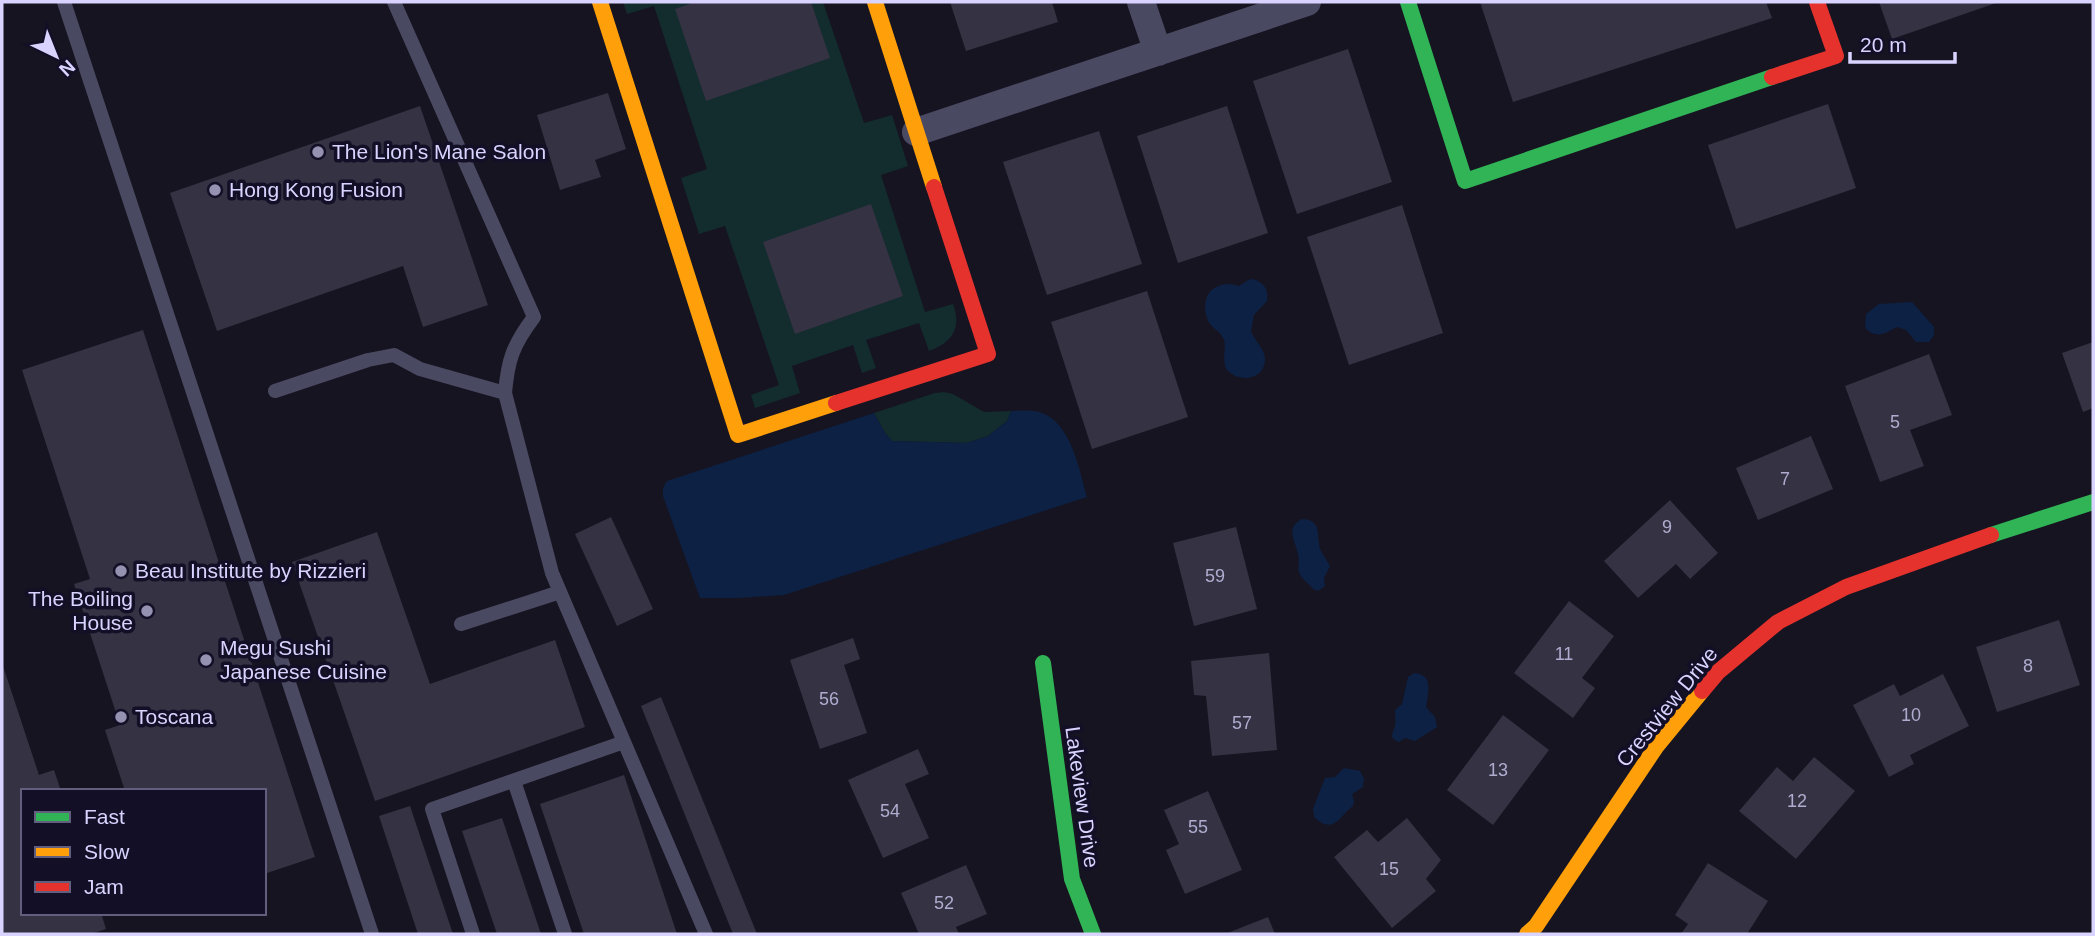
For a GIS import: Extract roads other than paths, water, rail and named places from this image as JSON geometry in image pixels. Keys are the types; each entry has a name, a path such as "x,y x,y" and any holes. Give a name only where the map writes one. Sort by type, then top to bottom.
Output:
{"street":[{"path":"600,2 737,435 988,354 874,2"},
{"path":"1141,2 1157,52"},
{"path":"916,132 1307,2"},
{"path":"1408,2 1465,181 1836,56 1817,2"},
{"name":"Crestview Drive","path":"1527,934 1536,926 1656,747 1718,672 1778,622 1846,587 1954,547 2093,502"},
{"name":"Lakeview Drive","path":"1043,663 1072,879 1093,934"}],"lane":[{"path":"64,2 372,934"},
{"path":"394,2 534,317 517,340 508,365 505,393 552,573 706,934"},
{"path":"275,391 368,360 394,355 420,369 505,393"},
{"path":"461,624 559,592"},
{"path":"473,934 432,810 624,742"},
{"path":"514,780 565,934"}],"water":[{"path":"1250,279 1262,283 1267,293 1267,301 1254,315 1251,331 1265,359 1264,366 1257,375 1246,378 1234,375 1226,369 1224,340 1210,324 1205,305 1207,296 1216,287 1226,284 1239,286"},
{"path":"1912,302 1934,327 1934,335 1929,342 1916,342 1906,330 1897,327 1881,334 1865,328 1866,314 1879,304"},
{"path":"1011,411 1034,411 1056,422 1071,445 1087,497 784,595 700,598 663,496 667,481 874,413 892,441 967,443 988,436 1007,421"},
{"path":"1302,519 1313,522 1316,526 1319,546 1330,566 1324,578 1325,586 1318,591 1303,579 1298,570 1299,556 1292,530"},
{"path":"1414,673 1425,677 1427,681 1426,707 1435,717 1437,727 1415,741 1405,738 1399,742 1392,736 1395,710 1402,704 1408,677"},
{"path":"1344,768 1360,771 1364,779 1363,787 1352,794 1353,806 1336,822 1327,825 1314,817 1313,809 1325,778 1335,777"}],"place":[{"name":"The Lion's Mane Salon","path":"318,152"},
{"name":"Hong Kong Fusion","path":"215,190"},
{"name":"Beau Institute by Rizzieri","path":"121,571"},
{"name":"The Boiling House","path":"147,611"},
{"name":"Megu Sushi Japanese Cuisine","path":"206,660"},
{"name":"Toscana","path":"121,717"}]}
